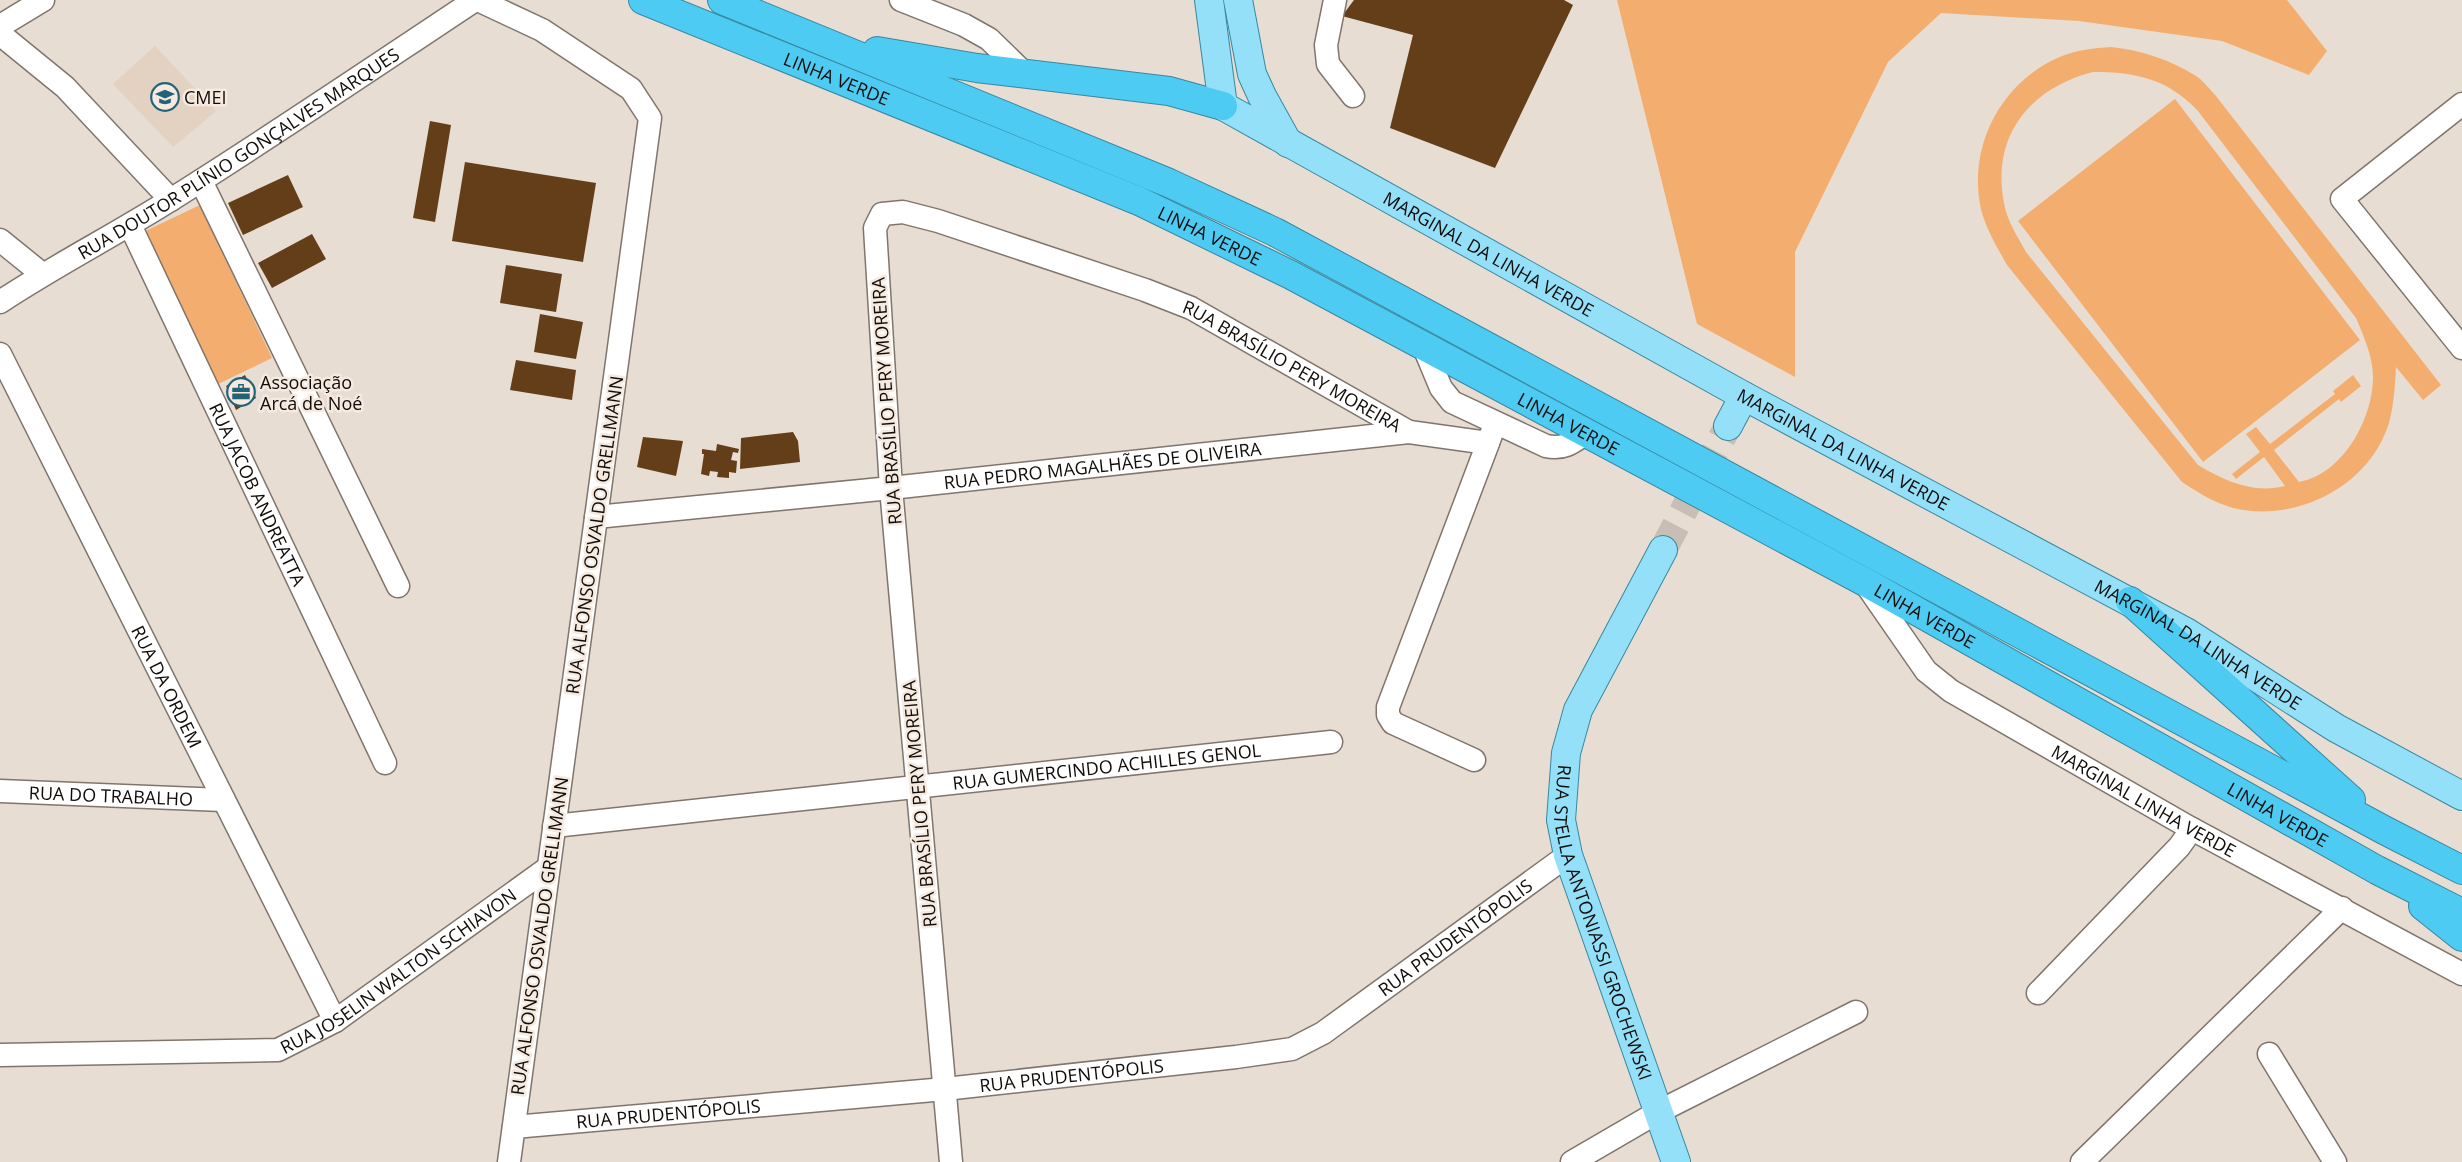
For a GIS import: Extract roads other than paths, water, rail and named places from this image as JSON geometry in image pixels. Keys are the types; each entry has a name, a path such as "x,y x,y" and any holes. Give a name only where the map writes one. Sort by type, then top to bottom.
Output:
{"highway":[{"name":"LINHA VERDE","path":"642,0 1139,201 1291,275 1865,582 2377,870 2462,913"},
{"name":"LINHA VERDE","path":"724,0 1169,183 1283,236 2384,830 2462,870"},
{"path":"826,42 1025,74 1169,90 1223,106"},
{"path":"2130,602 2384,830"},
{"path":"2377,870 2462,937"}],"main road":[{"path":"1209,0 1223,106"},
{"path":"1238,0 1252,74 1288,143"},
{"name":"MARGINAL DA LINHA VERDE","path":"1223,106 1744,396 2186,632 2336,728 2462,796"},
{"path":"1728,426 1744,396"},
{"name":"RUA STELLA ANTONIASSI GROCHEWSKI","path":"1663,550 1578,710 1566,754 1561,820 1568,855 1676,1162"}],"street":[{"path":"0,26 43,0"},
{"name":"RUA DOUTOR PLÍNIO GONÇALVES MARQUES","path":"0,302 42,274 171,200 477,0"},
{"name":"RUA ALFONSO OSVALDO GRELLMANN","path":"477,0 542,30 631,89 650,118 509,1162"},
{"path":"900,0 964,25 989,39 1025,74"},
{"path":"1335,0 1326,45 1328,64 1353,96"},
{"path":"0,34 65,87 171,200"},
{"path":"2462,104 2342,198 2462,348"},
{"path":"201,181 398,586"},
{"name":"RUA BRASÍLIO PERY MOREIRA","path":"951,1162 891,488 875,228 882,214 903,212 938,221 1135,287 1191,308 1409,432"},
{"name":"RUA JACOB ANDREATTA","path":"130,225 385,762"},
{"path":"0,240 42,274"},
{"path":"1423,345 1441,388 1452,402 1492,434 1388,707 1388,715 1393,723 1474,760"},
{"name":"RUA DA ORDEM","path":"0,354 335,1021"},
{"name":"RUA PEDRO MAGALHÃES DE OLIVEIRA","path":"596,517 891,488 1409,432 1492,434 1557,448 1568,446 1586,433"},
{"name":"MARGINAL LINHA VERDE","path":"1865,582 1926,671 1951,691 2192,829 2462,974"},
{"name":"RUA GUMERCINDO ACHILLES GENOL","path":"554,826 1330,742"},
{"name":"RUA DO TRABALHO","path":"0,791 223,800"},
{"path":"2038,993 2179,846 2192,829"},
{"name":"RUA PRUDENTÓPOLIS","path":"514,1127 945,1089 1236,1057 1292,1048 1323,1033 1568,855"},
{"name":"RUA JOSELIN WALTON SCHIAVON","path":"0,1055 278,1050 335,1021 548,868"},
{"path":"2082,1162 2342,908"},
{"path":"1572,1162 1658,1112 1856,1012"},
{"path":"2269,1054 2335,1162"}],"tunnel":[{"path":"1663,550 1728,426"}],"place":[{"name":"CMEI","path":"165,97"},
{"name":"Associação Arcá de Noé","path":"241,392"}]}
